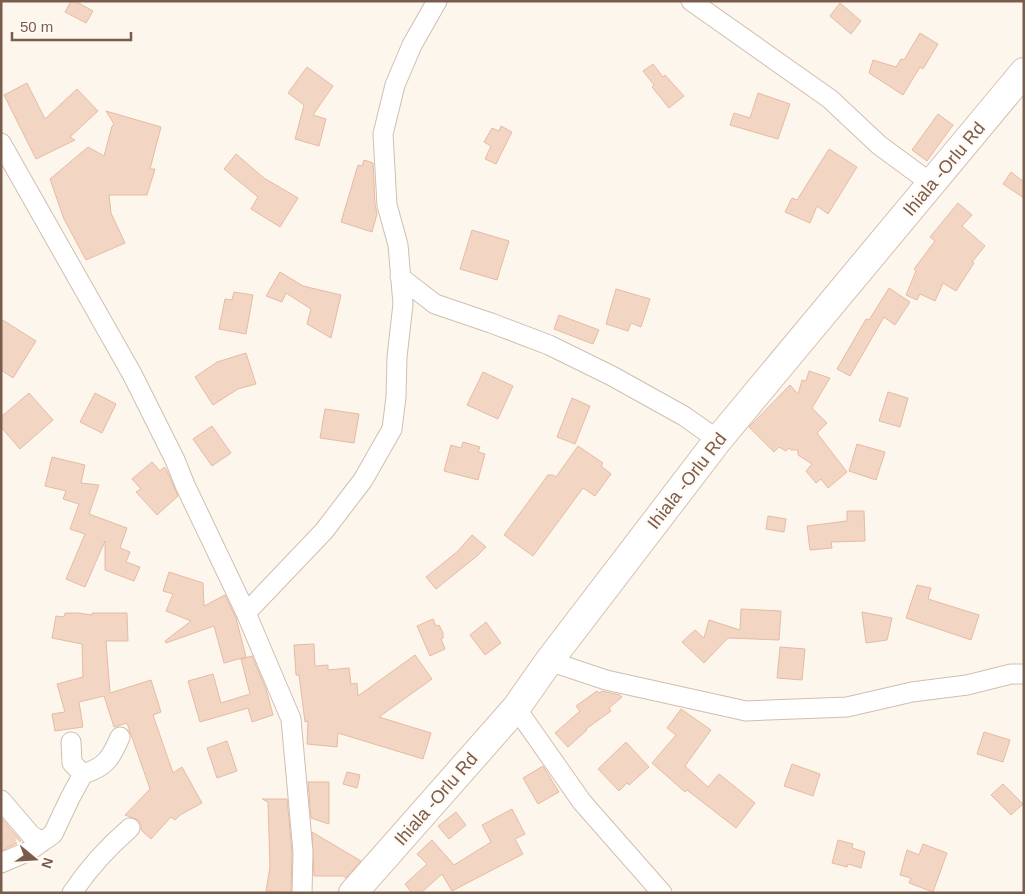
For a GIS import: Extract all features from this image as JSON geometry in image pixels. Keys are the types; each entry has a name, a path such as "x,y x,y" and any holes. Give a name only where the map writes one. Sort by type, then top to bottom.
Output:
{"main road":[{"name":"Ihiala -Orlu Rd","path":"353,893 516,708 549,661 718,440 1024,72"}],"street":[{"path":"246,613 324,531 363,480 392,429 403,304 398,245 387,205 383,134 395,85 412,45 437,1"},
{"path":"691,1 830,99 879,145 932,184"},
{"path":"1,143 132,374 175,460 184,485 246,613 291,719 303,852 302,893"},
{"path":"400,277 435,304 549,345 612,376 669,407 718,440"},
{"path":"549,661 606,680 746,711 847,707 912,692 967,685 1011,674 1024,674"},
{"path":"516,708 582,802 662,893"},
{"path":"1,863 29,851 53,834 83,774 96,770 105,764 120,737"},
{"path":"71,742 72,763 83,774"},
{"path":"1,800 30,835 42,842"},
{"path":"72,893 80,881 116,840 130,828"}],"building":[{"path":"71,1 75,1 93,11 86,23 65,12"},
{"path":"840,3 861,21 851,34 830,16"},
{"path":"920,33 938,44 923,69 920,67 903,95 869,73 873,60 896,67 901,59 904,60"},
{"path":"653,64 663,77 665,75 684,96 669,108 652,87 654,85 643,71"},
{"path":"307,67 333,86 313,115 326,119 319,146 295,139 304,105 288,93"},
{"path":"27,83 45,119 77,89 98,111 70,137 75,140 36,159 4,95"},
{"path":"758,93 790,104 778,139 730,125 734,113 750,118"},
{"path":"106,111 161,127 150,169 155,169 147,195 109,195 111,213 125,243 86,260 64,219 50,179 88,147 104,156 114,124"},
{"path":"938,114 953,125 927,161 912,150"},
{"path":"501,126 512,132 496,164 485,159 491,146 484,142 492,128 499,131"},
{"path":"829,149 857,167 828,214 817,206 810,223 785,212 792,198 797,200"},
{"path":"236,154 264,178 298,198 280,227 251,209 258,197 224,169"},
{"path":"364,160 373,163 377,214 372,232 341,222 358,165 362,166"},
{"path":"1011,172 1024,182 1024,198 1003,184"},
{"path":"958,203 972,215 962,226 985,246 972,262 974,263 956,291 943,283 935,301 920,294 917,300 906,295 916,271 914,269 935,241 930,237"},
{"path":"472,230 509,241 497,280 460,269"},
{"path":"280,272 303,286 341,295 331,338 307,324 311,309 286,293 282,302 266,296"},
{"path":"889,288 910,302 895,325 884,317 850,376 837,369 866,319 869,320"},
{"path":"616,289 650,299 641,327 631,323 628,331 606,324"},
{"path":"234,292 253,295 246,334 219,329 225,299 232,300"},
{"path":"559,315 599,330 593,344 554,329"},
{"path":"1,319 36,341 13,378 1,370"},
{"path":"246,353 256,384 238,389 213,405 195,377 217,362"},
{"path":"809,371 830,378 812,408 827,423 817,433 847,472 828,488 821,479 816,483 806,471 812,464 798,455 798,450 791,450 789,448 786,451 779,447 774,452 749,427 790,385 798,394 802,380 806,381"},
{"path":"483,372 513,386 498,419 467,405"},
{"path":"888,392 908,398 900,427 879,421"},
{"path":"29,393 53,420 20,449 1,427 1,417"},
{"path":"95,393 116,404 102,433 80,422"},
{"path":"572,398 590,406 575,444 557,437"},
{"path":"325,409 359,414 354,443 320,438"},
{"path":"212,426 231,453 212,466 193,439"},
{"path":"463,442 480,447 478,452 485,454 478,480 444,471 451,445 461,448"},
{"path":"857,444 885,452 876,480 849,471"},
{"path":"578,446 603,463 601,466 611,474 595,496 583,488 533,556 504,535 548,475 556,477"},
{"path":"52,457 85,465 81,483 99,485 89,514 127,528 120,548 130,552 126,562 140,567 134,581 105,570 105,541 85,587 66,579 85,534 70,529 79,504 63,499 66,491 45,486"},
{"path":"152,462 160,471 164,467 178,496 157,515 136,492 141,489 132,479"},
{"path":"847,511 864,511 865,541 831,542 832,548 810,550 807,526 847,521"},
{"path":"768,516 786,519 784,532 766,529"},
{"path":"472,535 486,547 436,589 426,577 458,551"},
{"path":"169,572 203,583 204,606 225,595 236,618 246,657 224,663 214,626 166,643 165,641 191,621 166,611 173,594 163,591"},
{"path":"917,585 931,588 928,599 979,615 971,640 906,618"},
{"path":"741,609 781,611 779,640 728,638 704,663 682,642 695,630 704,638 709,620 740,630"},
{"path":"862,612 892,618 887,640 866,643"},
{"path":"65,613 92,615 92,613 127,613 128,641 106,641 110,693 151,680 161,712 153,715 173,773 182,767 202,803 180,815 175,820 171,817 151,839 141,830 138,820 125,815 150,789 127,723 114,727 104,696 79,702 83,727 55,731 52,714 65,712 57,684 83,677 82,644 52,638 56,616 64,617"},
{"path":"433,619 436,626 439,625 443,633 443,638 441,639 445,649 430,656 417,626"},
{"path":"486,622 501,643 485,655 470,635"},
{"path":"314,644 315,666 328,665 328,670 349,668 351,684 357,683 358,696 415,655 432,679 379,717 431,733 423,759 338,733 337,747 307,744 308,721 305,722 299,675 296,675 294,645"},
{"path":"780,647 805,649 802,680 777,678"},
{"path":"252,656 266,689 273,715 252,722 248,708 200,722 188,681 213,674 221,703 250,694 241,659"},
{"path":"597,691 622,697 609,708 611,711 586,729 568,747 555,733 580,711 576,706"},
{"path":"681,709 711,730 685,766 708,787 719,774 755,803 736,828 687,790 685,792 652,763 676,735 667,728"},
{"path":"984,732 1010,740 1003,762 977,754"},
{"path":"227,741 237,771 217,778 207,748"},
{"path":"626,742 649,767 629,785 627,783 619,791 598,769"},
{"path":"792,764 820,774 813,796 784,786"},
{"path":"543,766 559,792 538,804 523,778"},
{"path":"347,772 360,775 357,788 343,784"},
{"path":"308,782 329,782 329,824 311,818"},
{"path":"1003,784 1023,804 1011,815 991,795"},
{"path":"262,799 287,799 292,852 291,893 266,891 270,867 268,802"},
{"path":"512,809 525,834 515,839 523,854 452,891 442,874 421,893 412,893 405,884 427,864 417,854 432,840 454,865 491,842 482,825"},
{"path":"456,812 466,825 449,839 438,826"},
{"path":"1,818 21,841 1,851"},
{"path":"312,832 361,861 346,878 343,876 314,876"},
{"path":"838,840 853,844 852,848 865,852 861,868 848,864 847,867 832,863"},
{"path":"923,844 947,853 933,892 909,883 911,878 900,875 907,850 919,855"}]}
